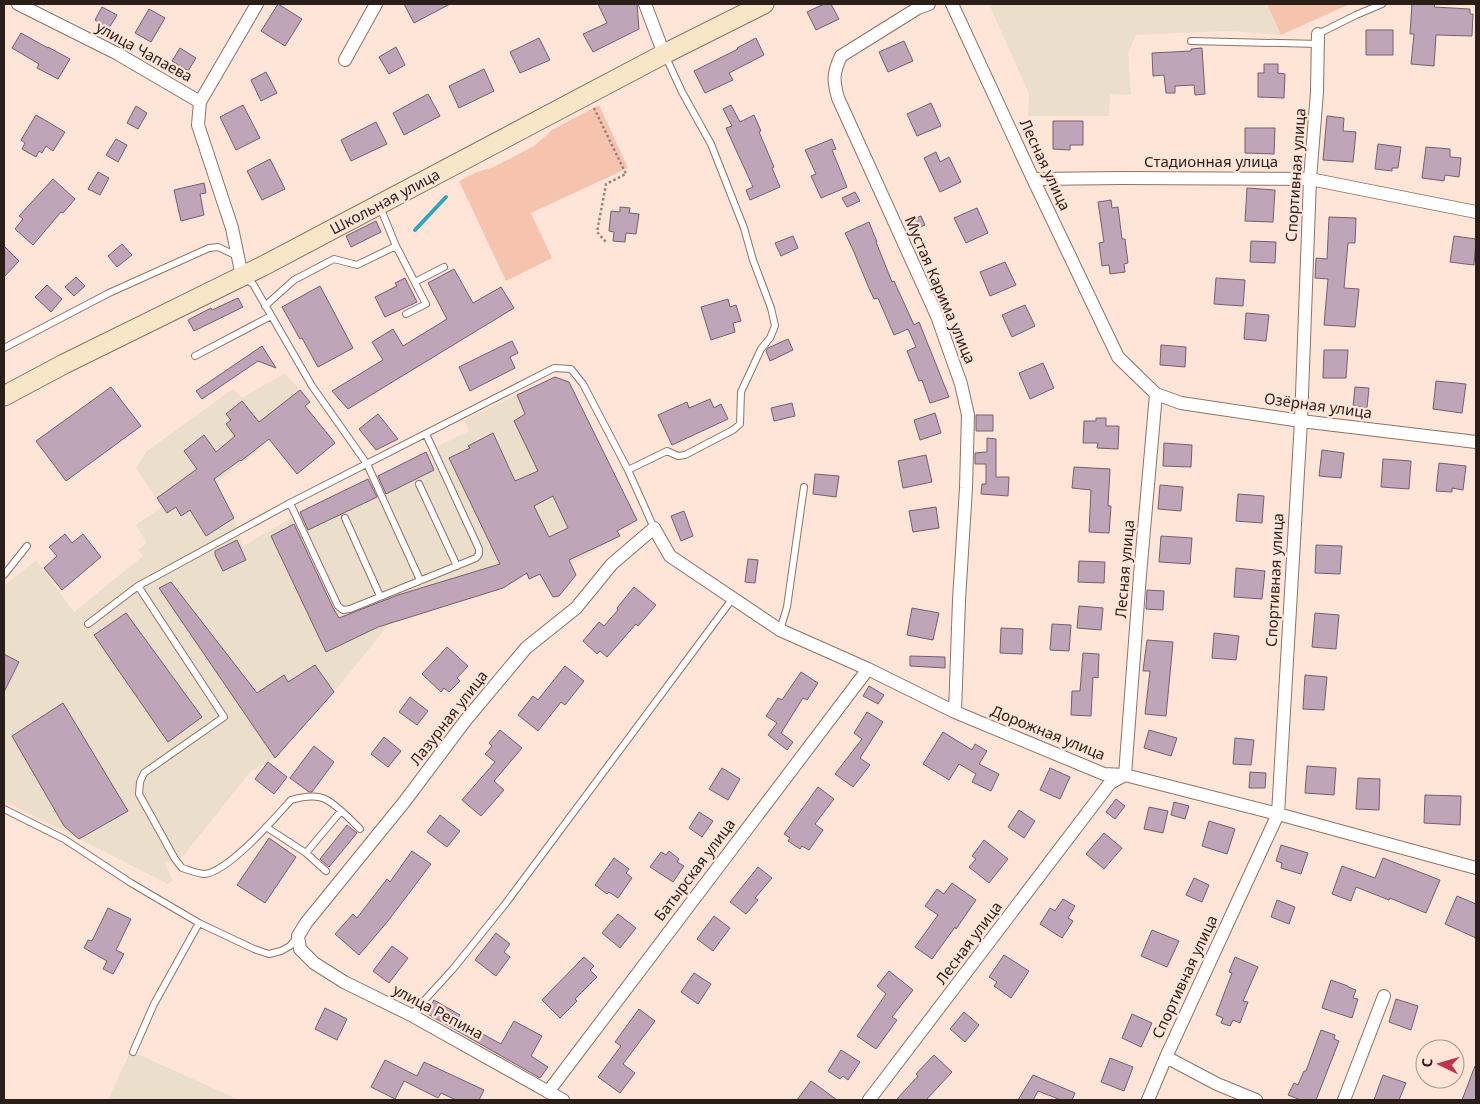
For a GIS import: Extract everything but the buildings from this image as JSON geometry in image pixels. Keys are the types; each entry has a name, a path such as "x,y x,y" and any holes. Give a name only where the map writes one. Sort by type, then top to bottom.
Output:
{"street":[{"name":"улица Чапаева","path":"18,4 118,54 200,102 198,125 232,228 242,276"},
{"path":"200,102 257,4"},
{"path":"345,60 376,4"},
{"path":"645,4 664,54"},
{"name":"Школьная улица","path":"4,396 64,364 242,276 664,54 764,4"},
{"name":"Мустая Карима улица","path":"930,4 918,8 841,56 835,69 834,82 838,98 937,316 961,384 968,415 955,712"},
{"name":"Лесная улица","path":"869,1100 1110,783 1125,775 1156,394 1118,357 952,4"},
{"name":"Спортивная улица","path":"1148,1100 1278,814 1301,421 1310,179 1318,92 1318,39"},
{"name":"Стадионная улица","path":"1033,179 1310,179 1476,212"},
{"name":"Озёрная улица","path":"1156,394 1181,403 1301,421 1476,442"},
{"name":"Дорожная улица","path":"654,528 670,556 780,630 868,669 955,712 1104,774 1125,775 1476,868"},
{"name":"Лазурная улица","path":"298,936 306,923 405,801 465,721 526,648 576,608 612,564 654,528"},
{"name":"Батырская улица","path":"548,1092 868,669"},
{"name":"улица Репина","path":"298,936 300,949 314,963 344,982 411,1015 563,1100"},
{"path":"1344,1100 1384,996"},
{"path":"1166,1057 1217,1084 1256,1100"}],"lane":[{"path":"1191,41 1318,39 1356,15 1382,4"},
{"path":"628,470 667,451 678,456 685,455 733,430 740,424 741,392 761,349 770,338 775,326 771,308 753,260 744,228 711,144 682,92 664,54"},
{"path":"378,205 396,246 426,304 406,314"},
{"path":"265,306 294,280 334,259 357,265 396,246"},
{"path":"4,348 109,293 209,248 218,247 237,256"},
{"path":"415,282 444,266"},
{"path":"242,276 253,284 312,386 367,464 420,580"},
{"path":"195,356 271,316"},
{"path":"88,624 138,586 290,502 554,368 571,369 583,384 628,470 654,528"},
{"path":"290,502 338,606 343,610 476,558 479,554 479,549 426,434"},
{"path":"419,484 457,566"},
{"path":"780,630 787,607 804,487"},
{"path":"346,518 380,596"},
{"path":"4,575 27,546"},
{"path":"138,586 224,718 144,773 140,782 139,794 175,859 182,868 205,874 223,866 249,845 291,800 300,798 325,798 360,829"},
{"path":"411,1015 453,968 506,903 733,598"},
{"path":"4,809 64,840 131,883 199,923 254,949 269,954 281,952 290,946 298,936"},
{"path":"306,853 341,811"},
{"path":"266,827 306,853 326,871"},
{"path":"133,1052 154,1004 199,923"}],"path":[{"path":"592,104 626,174 606,184 597,232 606,242"}],"shaded area":[{"path":"989,4 1267,4 1281,35 1228,31 1136,35 1128,53 1131,95 1110,94 1109,116 1028,116 1029,94"},
{"path":"1267,4 1350,4 1281,35"},
{"path":"599,105 628,168 531,213 552,258 506,281 459,181 477,172 494,167 534,146 552,130"},
{"path":"285,373 310,402 274,432 262,448 216,483 234,518 243,546 300,513 469,431 464,420 555,377 569,382 637,520 617,530 620,536 571,564 576,575 561,594 553,597 540,575 529,579 527,573 503,588 389,624 334,692 275,758 251,771 183,856 165,864 173,880 168,884 4,801 4,586 36,560 74,612 143,556 138,550 147,543 136,525 162,507 136,468 147,451 233,389 242,398"},
{"path":"130,1052 133,1052 239,1100 108,1100"}],"waterway":[{"path":"415,230 446,197"}]}
